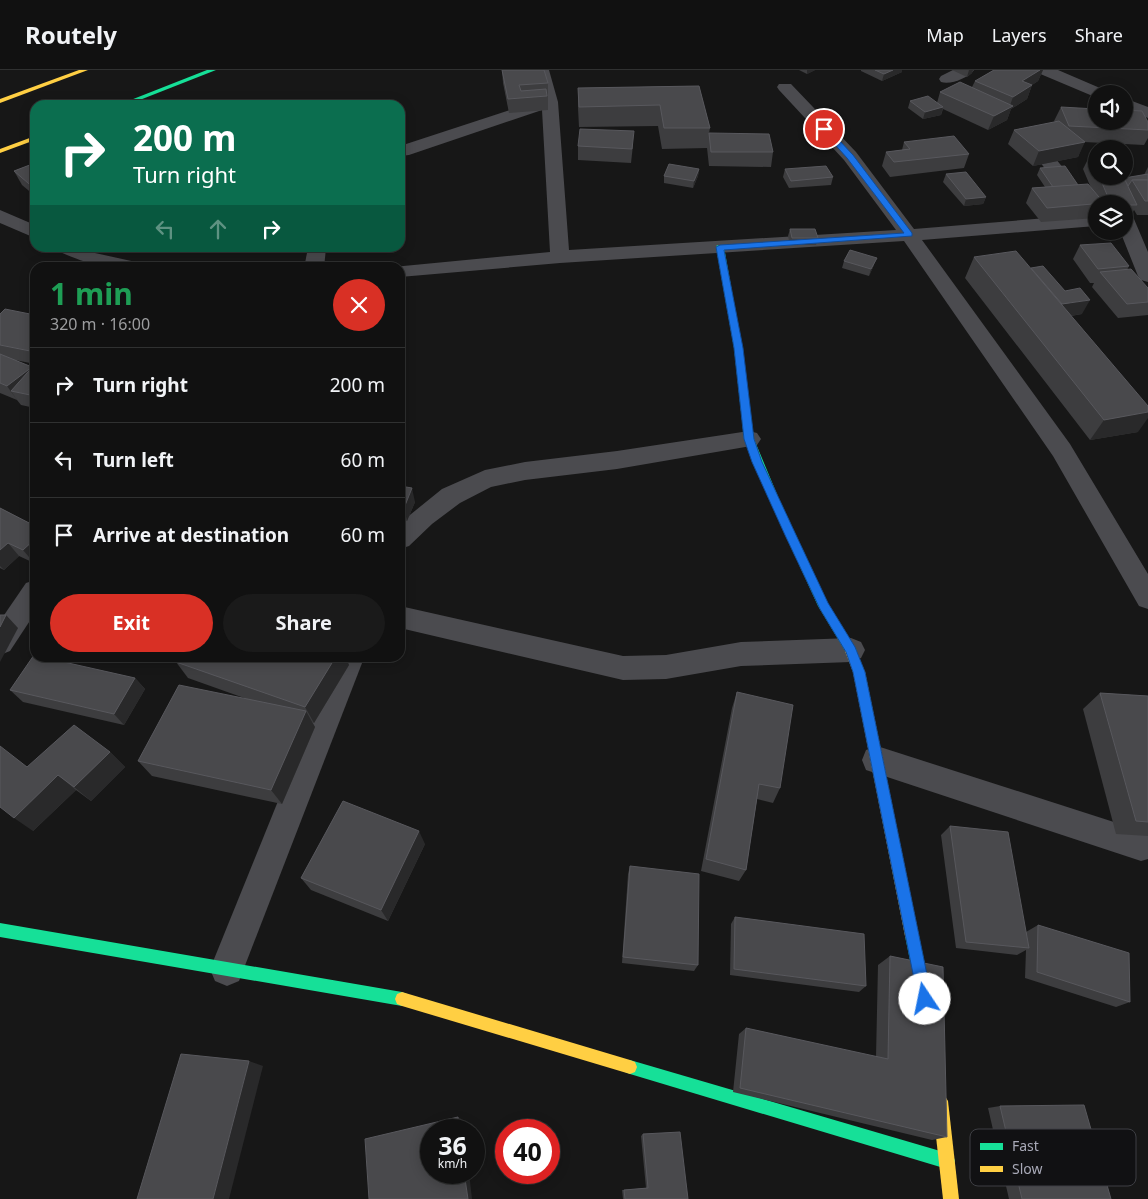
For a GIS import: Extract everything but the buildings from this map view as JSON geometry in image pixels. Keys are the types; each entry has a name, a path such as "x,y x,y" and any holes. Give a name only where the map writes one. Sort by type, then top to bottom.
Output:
{"main road":[{"path":"0,101 85,70"},
{"path":"134,100 213,70"},
{"path":"0,151 30,140"},
{"path":"720,247 738,348 749,439 760,470 824,606 851,650 859,672 926,1007"},
{"path":"0,930 400,998 947,1161"},
{"path":"939,1094 951,1199"}],"street":[{"path":"541,70 550,102 560,257"},
{"path":"947,79 966,70"},
{"path":"1044,70 1070,74 1088,86"},
{"path":"785,87 850,156 909,235 1062,450 1148,598"},
{"path":"405,150 550,102"},
{"path":"1133,107 1148,113"},
{"path":"1049,162 1088,210"},
{"path":"0,216 30,230"},
{"path":"405,271 560,257 909,235 1088,221"},
{"path":"1133,228 1148,276"},
{"path":"76,252 89,258 109,262"},
{"path":"405,533 451,496 485,479 525,471 617,460 749,439"},
{"path":"0,643 30,598"},
{"path":"405,618 623,668 666,667 741,654 851,650"},
{"path":"227,969 348,662"},
{"path":"877,760 1141,846"}],"traffic: fast":[{"path":"134,100 213,70"},
{"path":"720,247 738,348 749,439 774,499 824,606 851,651"},
{"path":"0,930 402,999"},
{"path":"912,936 925,999"},
{"path":"630,1067 947,1161"}],"traffic: slow":[{"path":"0,101 85,70"},
{"path":"0,151 30,140"},
{"path":"851,651 859,672 912,936"},
{"path":"402,999 630,1067"},
{"path":"940,1101 951,1199"}],"route":[{"path":"824,129 850,156 909,235 720,247 738,348 749,439 757,462 824,606 851,650 859,672 925,999"}]}
